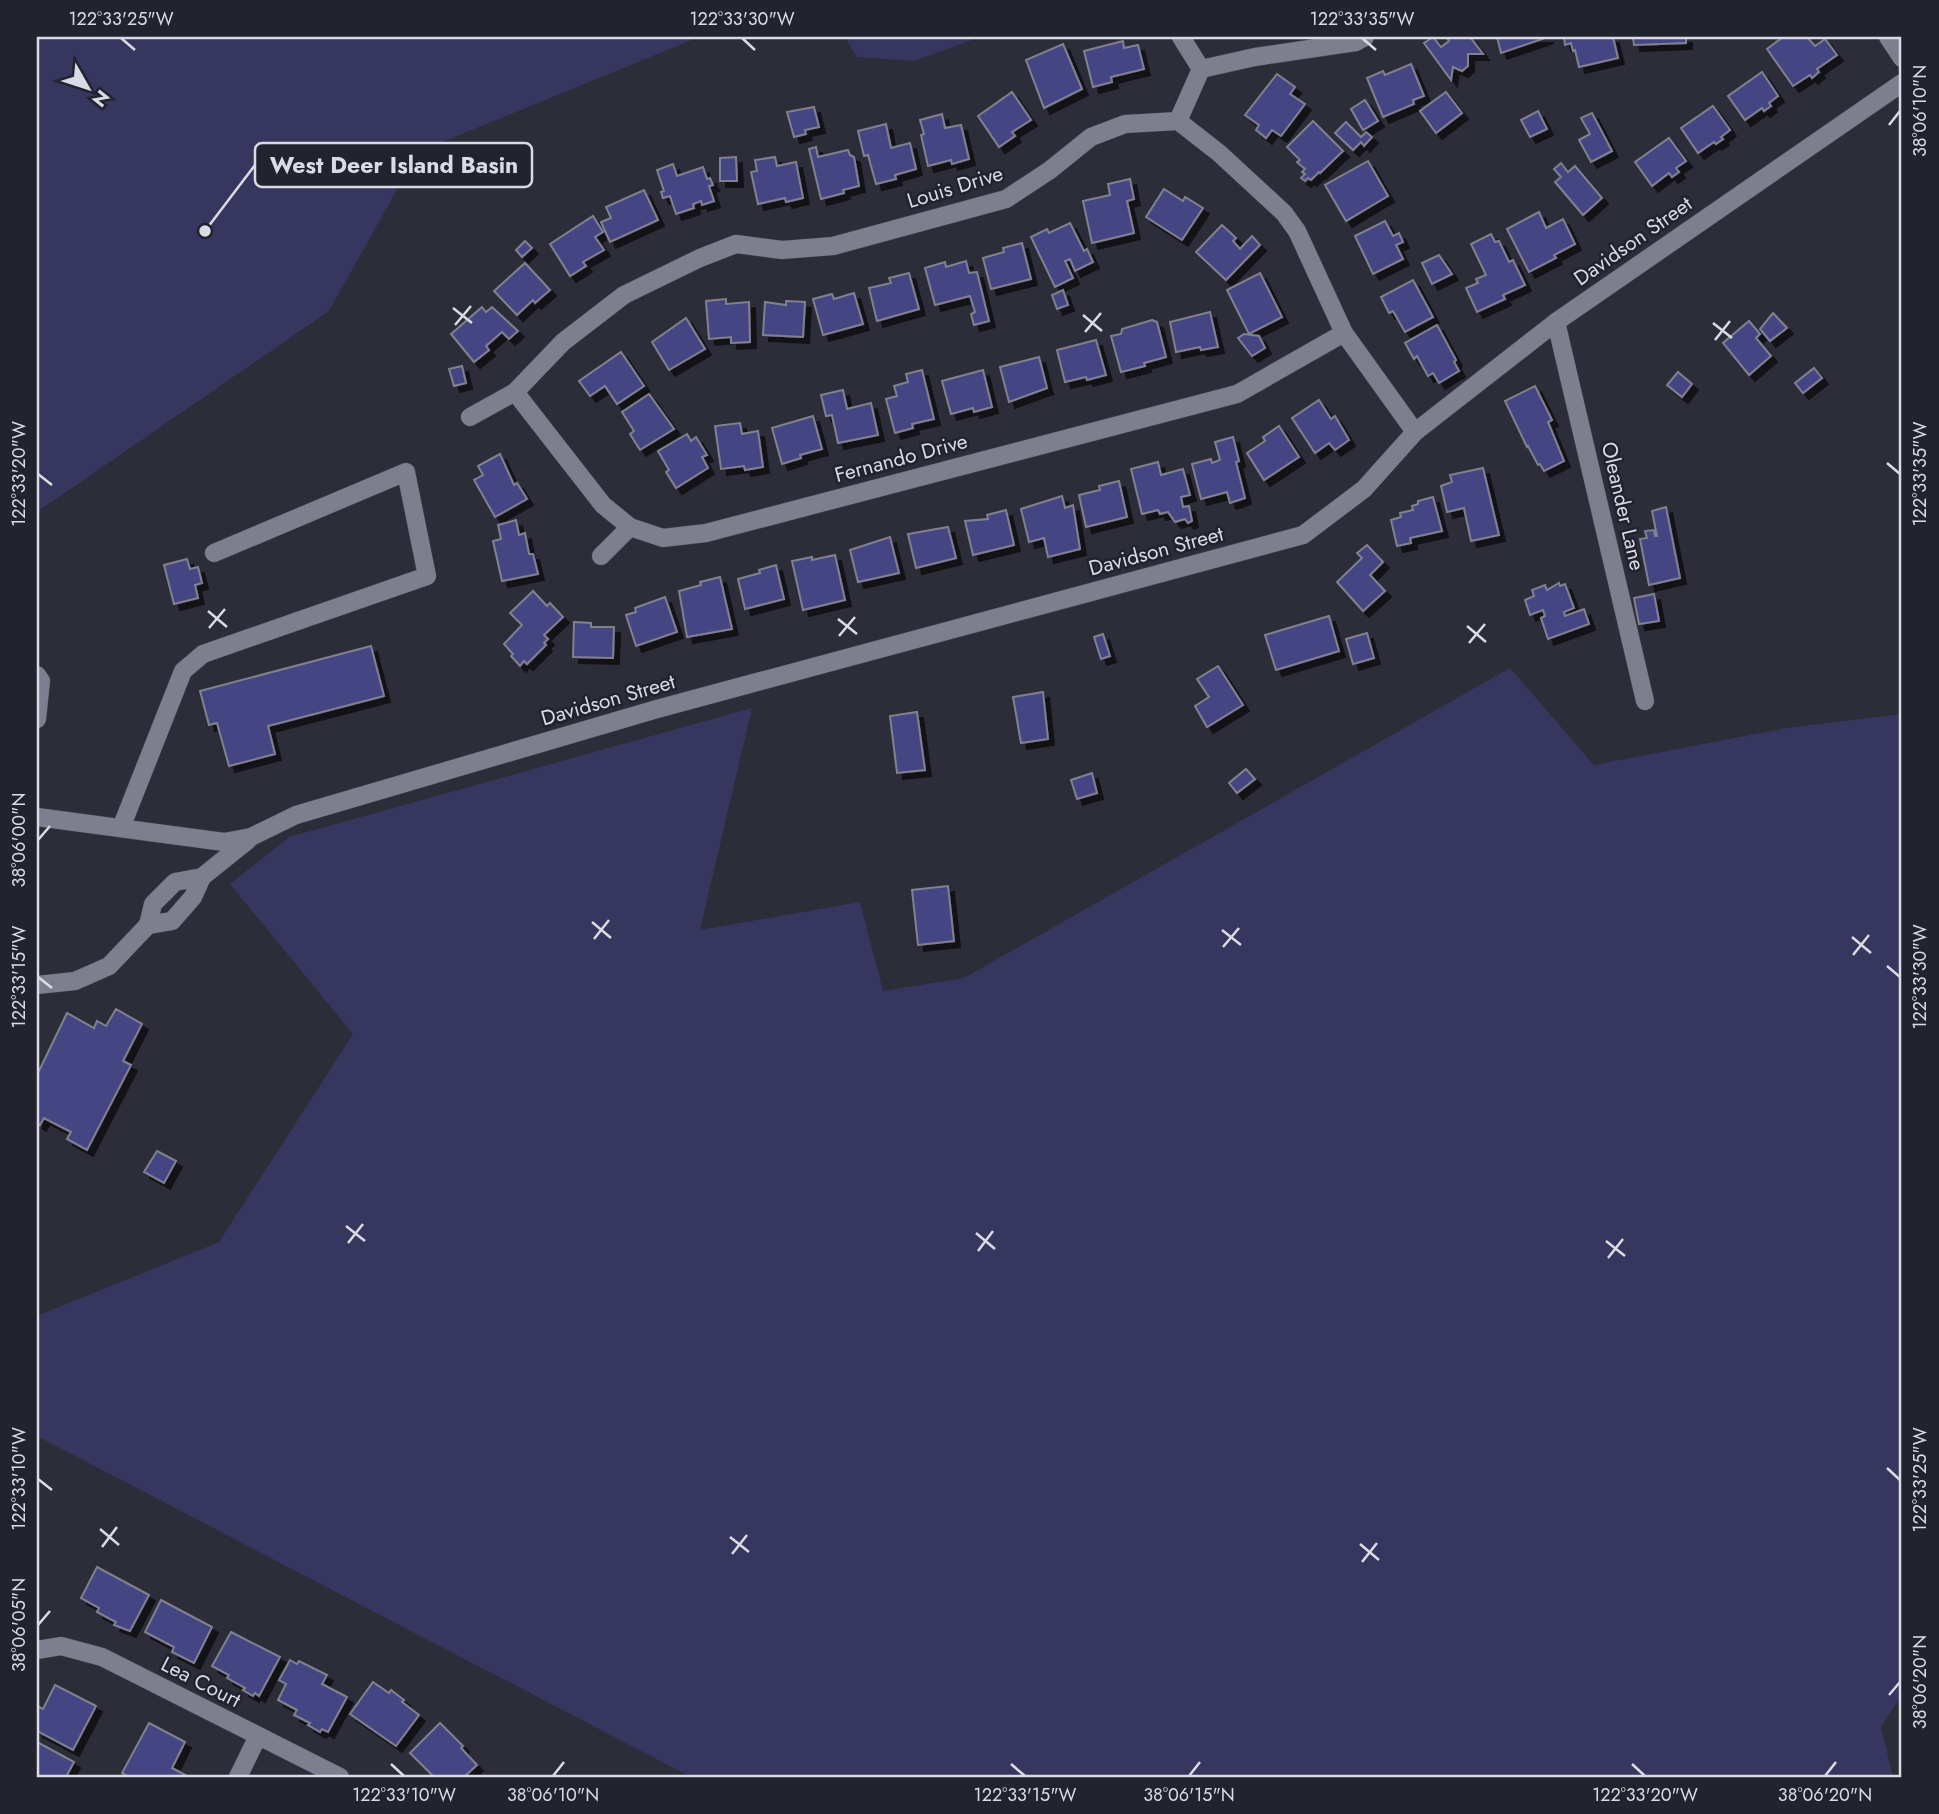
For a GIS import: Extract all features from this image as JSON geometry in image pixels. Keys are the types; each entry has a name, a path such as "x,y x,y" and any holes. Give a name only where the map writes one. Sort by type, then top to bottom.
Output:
{"street":[{"path":"1181,37 1201,69"},
{"path":"1201,69 1255,57 1356,42 1365,37"},
{"path":"1888,37 1902,58"},
{"path":"1201,69 1178,121 1219,153 1284,213 1297,232 1344,333 1415,432"},
{"name":"Davidson Street","path":"251,837 296,815 657,709 1303,535 1364,489 1415,432 1556,321 1902,83"},
{"name":"Louis Drive","path":"470,417 515,392 563,342 624,295 700,258 736,244 782,250 832,246 1006,199 1050,170 1091,137 1125,124 1178,121"},
{"name":"Oleander Lane","path":"1556,321 1645,701"},
{"name":"Fernando Drive","path":"515,392 603,505 630,527 663,538 706,533 1237,394 1344,333"},
{"path":"121,828 183,671 203,653 427,576 407,472 214,553"},
{"path":"601,556 630,527"},
{"path":"37,675 41,681 37,719"},
{"path":"37,817 224,842 251,837"},
{"path":"148,925 172,921 194,897 202,877 251,837"},
{"path":"37,985 75,981 109,966 148,925 153,904 175,881 202,877"},
{"name":"Lea Court","path":"37,1650 61,1646 102,1657 340,1777"},
{"path":"238,1777 258,1737"}],"shaded area":[{"path":"37,37 699,37 418,152 329,311 37,512"},
{"path":"845,37 980,37 914,61 857,57"},
{"path":"1510,668 1594,765 1786,728 1902,714 1902,1694 1881,1727 1893,1777 691,1777 37,1436 37,1316 219,1242 353,1034 230,884 289,837 752,708 700,930 860,902 883,991 964,978"}],"building":[{"path":"1433,37 1441,47 1449,41 1449,37 1470,37 1483,54 1468,54 1468,66 1462,71 1453,67 1451,80 1424,43"},
{"path":"1497,37 1548,37 1501,53"},
{"path":"1564,37 1613,37 1618,58 1579,67 1575,50 1573,51 1571,43 1565,45"},
{"path":"1633,37 1686,37 1686,43 1634,45"},
{"path":"1783,37 1807,37 1815,46 1825,39 1837,55 1817,69 1819,72 1812,78 1810,75 1793,86 1767,49"},
{"path":"1123,41 1124,48 1138,45 1144,69 1111,77 1112,82 1093,87 1084,51"},
{"path":"1063,44 1082,89 1044,108 1026,60"},
{"path":"1411,64 1424,96 1413,100 1414,104 1383,117 1367,78 1383,71 1385,75"},
{"path":"1762,72 1778,96 1769,103 1771,106 1764,111 1762,108 1745,120 1728,96"},
{"path":"1277,74 1295,87 1290,94 1305,104 1281,136 1272,130 1266,138 1256,130 1259,125 1245,115"},
{"path":"1012,92 1031,120 1012,132 1015,136 999,147 978,116"},
{"path":"1446,92 1462,113 1436,133 1420,111"},
{"path":"1365,100 1378,121 1363,130 1351,109"},
{"path":"1713,106 1730,130 1721,137 1723,139 1698,153 1681,128"},
{"path":"814,107 819,127 805,130 806,134 794,137 787,112"},
{"path":"1538,111 1547,129 1530,137 1521,120"},
{"path":"1592,113 1612,151 1591,162 1579,140 1590,134 1581,118"},
{"path":"942,114 945,128 961,125 969,159 928,166 920,120"},
{"path":"1313,121 1343,151 1320,173 1305,181 1301,178 1305,169 1287,147"},
{"path":"1346,122 1361,137 1366,132 1372,137 1364,146 1361,142 1353,150 1335,133"},
{"path":"886,124 891,148 910,143 916,169 895,175 896,179 876,184 868,155 864,156 858,131"},
{"path":"1669,138 1686,161 1676,168 1679,172 1672,177 1669,173 1652,186 1635,162"},
{"path":"816,147 818,157 848,150 854,157 859,186 821,199 809,149"},
{"path":"736,157 737,181 720,181 720,158"},
{"path":"775,157 777,166 796,162 803,198 786,202 785,198 758,204 751,172 757,171 755,160"},
{"path":"1368,161 1388,196 1346,221 1325,185"},
{"path":"1561,163 1568,172 1575,166 1602,198 1583,215 1555,182 1561,177 1554,169"},
{"path":"673,164 677,176 703,167 707,179 710,178 713,185 709,186 714,201 702,205 701,201 693,204 694,208 676,214 670,196 663,198 661,192 664,191 657,170"},
{"path":"1130,179 1134,199 1127,201 1134,233 1092,243 1083,201 1110,195 1108,184"},
{"path":"1164,189 1183,201 1185,197 1203,208 1182,240 1146,217"},
{"path":"644,190 658,220 610,242 601,222 611,218 606,207"},
{"path":"1539,212 1546,228 1563,219 1575,244 1529,272 1507,229"},
{"path":"593,216 603,232 595,237 604,250 583,262 586,266 570,276 550,244"},
{"path":"1385,221 1393,236 1399,233 1403,242 1396,245 1403,259 1373,274 1355,236"},
{"path":"1070,223 1084,251 1087,249 1093,262 1075,271 1070,259 1065,261 1073,278 1055,287 1031,237 1047,229 1049,233"},
{"path":"1222,225 1236,238 1233,241 1240,249 1252,236 1260,245 1226,280 1196,252"},
{"path":"1491,234 1495,242 1499,241 1509,262 1513,260 1525,285 1503,295 1505,299 1477,312 1466,288 1478,283 1476,279 1486,275 1471,244"},
{"path":"525,241 532,248 522,257 516,250"},
{"path":"1022,243 1031,279 991,289 983,258 1004,252 1003,248"},
{"path":"1439,255 1452,274 1432,284 1422,263"},
{"path":"966,261 969,273 977,272 989,321 974,325 971,314 975,312 970,296 935,305 925,268 945,262 946,267"},
{"path":"525,263 550,290 535,303 533,300 517,315 494,291"},
{"path":"909,273 919,309 877,321 869,288 891,283 889,278"},
{"path":"1260,273 1282,317 1249,334 1227,290"},
{"path":"1413,280 1433,317 1405,332 1393,311 1389,313 1381,297"},
{"path":"1063,290 1068,305 1057,309 1052,295"},
{"path":"854,293 863,324 823,335 813,299 832,294 834,299"},
{"path":"726,299 726,304 749,302 750,342 731,343 731,337 709,339 706,301"},
{"path":"786,301 805,302 803,337 763,335 765,302 786,305"},
{"path":"482,307 486,312 492,307 518,331 509,339 502,332 486,346 489,350 474,362 451,334"},
{"path":"1210,312 1218,347 1201,350 1200,347 1176,352 1170,322"},
{"path":"1773,313 1787,328 1770,341 1760,329"},
{"path":"686,318 705,349 669,370 652,342"},
{"path":"1152,320 1157,322 1166,357 1121,372 1111,336 1121,334 1122,329"},
{"path":"1749,321 1760,334 1756,338 1771,356 1749,375 1723,343"},
{"path":"1437,325 1459,371 1439,383 1433,373 1428,376 1417,356 1414,359 1405,343"},
{"path":"1244,334 1259,336 1265,348 1252,356 1238,338"},
{"path":"1096,340 1106,375 1065,382 1057,350"},
{"path":"621,352 644,386 617,404 605,386 590,396 579,381"},
{"path":"1039,357 1047,388 1009,402 1000,367"},
{"path":"462,366 466,383 454,386 449,369"},
{"path":"1814,368 1822,378 1803,393 1795,383"},
{"path":"922,370 934,419 912,424 913,428 895,433 886,399 897,396 894,386 908,382 906,374"},
{"path":"983,370 992,407 974,412 973,408 951,414 942,381"},
{"path":"1678,372 1692,384 1682,397 1667,385"},
{"path":"1535,386 1552,420 1548,422 1564,461 1544,471 1527,447 1505,401"},
{"path":"843,390 847,409 871,403 878,435 838,443 832,415 826,416 821,395"},
{"path":"649,394 674,429 640,450 630,434 634,431 622,412"},
{"path":"1319,400 1331,419 1335,416 1349,440 1335,450 1329,443 1315,453 1292,418"},
{"path":"813,416 822,449 800,455 801,458 782,464 772,428"},
{"path":"740,423 742,434 758,431 763,467 745,470 744,466 721,469 715,426"},
{"path":"1279,426 1299,457 1264,480 1247,453 1265,441 1263,437"},
{"path":"687,434 691,441 696,437 707,455 702,457 708,468 676,488 658,451"},
{"path":"1233,437 1245,498 1230,503 1227,492 1201,499 1192,464 1211,459 1212,463 1220,460 1215,442"},
{"path":"500,454 514,485 517,483 527,499 495,517 474,480 483,475 478,466"},
{"path":"1158,462 1161,475 1183,469 1190,495 1181,497 1183,507 1189,506 1192,521 1188,523 1185,519 1175,522 1168,512 1160,514 1158,510 1142,514 1131,469"},
{"path":"1483,468 1499,535 1471,541 1464,508 1447,512 1441,486 1452,482 1450,475"},
{"path":"1119,481 1127,517 1086,527 1079,495 1100,490 1099,486"},
{"path":"1062,496 1065,508 1073,505 1080,549 1048,557 1044,538 1029,542 1021,509"},
{"path":"1433,497 1442,531 1410,538 1411,543 1397,546 1391,520 1401,517 1400,513 1413,510 1412,506 1418,504 1418,501"},
{"path":"1666,507 1680,578 1649,585 1640,539 1647,538 1645,531 1654,530 1657,536 1652,511"},
{"path":"1006,510 1014,545 973,555 965,521 988,519 987,515"},
{"path":"516,520 519,535 525,533 529,554 533,554 538,574 502,581 493,541 501,539 498,525"},
{"path":"948,527 956,558 916,568 908,534"},
{"path":"890,537 899,573 858,582 850,550"},
{"path":"1367,545 1383,562 1370,575 1385,591 1363,611 1337,582 1362,558 1357,553"},
{"path":"835,555 845,600 803,610 792,561"},
{"path":"187,559 190,569 198,567 202,583 195,585 198,598 174,604 164,565"},
{"path":"776,565 784,599 745,609 738,579"},
{"path":"720,577 732,629 687,637 679,591"},
{"path":"1559,583 1560,586 1565,584 1574,608 1564,612 1565,616 1584,609 1589,624 1548,639 1541,618 1545,616 1543,610 1530,615 1525,600 1534,596 1532,590 1545,585 1547,590"},
{"path":"533,591 547,606 550,603 563,617 544,635 548,639 544,643 546,645 527,664 524,661 520,666 504,644 522,625 510,613"},
{"path":"1654,594 1659,621 1639,624 1634,598"},
{"path":"665,597 677,632 636,646 626,615 636,612 635,608"},
{"path":"1329,616 1339,651 1276,670 1265,635"},
{"path":"574,622 591,623 591,627 614,627 613,658 573,657"},
{"path":"1367,633 1374,658 1353,664 1346,639"},
{"path":"1103,634 1110,656 1101,659 1094,637"},
{"path":"371,646 384,696 268,726 275,754 229,766 217,723 209,725 200,691"},
{"path":"1218,666 1243,705 1207,727 1195,706 1209,697 1197,679"},
{"path":"1043,692 1048,739 1021,743 1013,697"},
{"path":"917,712 925,770 897,773 890,716"},
{"path":"1246,769 1255,779 1237,793 1229,783"},
{"path":"1092,773 1097,793 1077,799 1071,780"},
{"path":"948,886 954,941 918,945 912,890"},
{"path":"116,1009 142,1024 123,1061 131,1065 87,1150 67,1139 71,1132 44,1118 40,1125 37,1123 37,1075 67,1013 94,1028 97,1021 106,1026"},
{"path":"157,1151 176,1161 164,1183 144,1172"},
{"path":"97,1567 149,1595 130,1631 114,1625 116,1622 97,1612 99,1608 81,1598"},
{"path":"161,1600 212,1627 194,1663 172,1652 174,1647 145,1632"},
{"path":"231,1632 280,1657 259,1696 255,1693 253,1696 243,1690 245,1688 227,1678 229,1675 212,1666"},
{"path":"290,1660 297,1664 299,1661 327,1675 322,1684 347,1697 328,1732 322,1729 320,1732 308,1725 310,1723 294,1715 297,1710 278,1700 286,1684 279,1680"},
{"path":"373,1682 389,1693 391,1690 419,1715 396,1746 350,1714"},
{"path":"55,1685 96,1706 73,1750 37,1731 37,1706 43,1709"},
{"path":"149,1723 185,1742 172,1768 189,1777 129,1777 122,1773"},
{"path":"440,1723 477,1765 464,1777 434,1777 410,1753"},
{"path":"37,1742 74,1762 66,1777 37,1777"}],"place":[{"name":"West Deer Island Basin","path":"205,231"}]}
